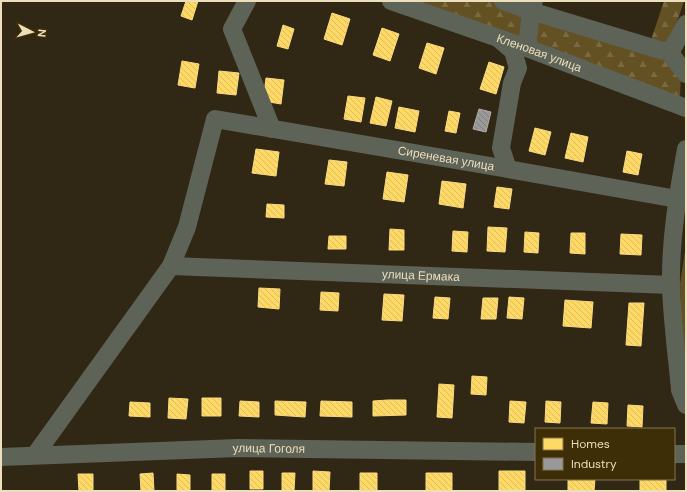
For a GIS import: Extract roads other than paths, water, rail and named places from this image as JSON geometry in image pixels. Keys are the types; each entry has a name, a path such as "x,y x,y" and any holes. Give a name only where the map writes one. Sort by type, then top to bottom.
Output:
{"street":[{"path":"246,1 232,29 272,129"},
{"name":"Кленовая улица","path":"391,1 497,37 686,108"},
{"path":"503,1 532,6 670,53 686,74"},
{"path":"527,48 532,6"},
{"path":"670,53 686,24"},
{"path":"497,37 513,51 518,68 512,83 502,148 508,169"},
{"name":"Сиреневая улица","path":"171,266 187,227 215,119 677,199"},
{"path":"686,149 677,199 672,242 671,285 680,390 686,405"},
{"path":"35,455 171,266"},
{"name":"улица Ермака","path":"171,266 671,285"},
{"name":"улица Гоголя","path":"1,457 238,448 535,452"},
{"path":"675,454 686,454"}]}
